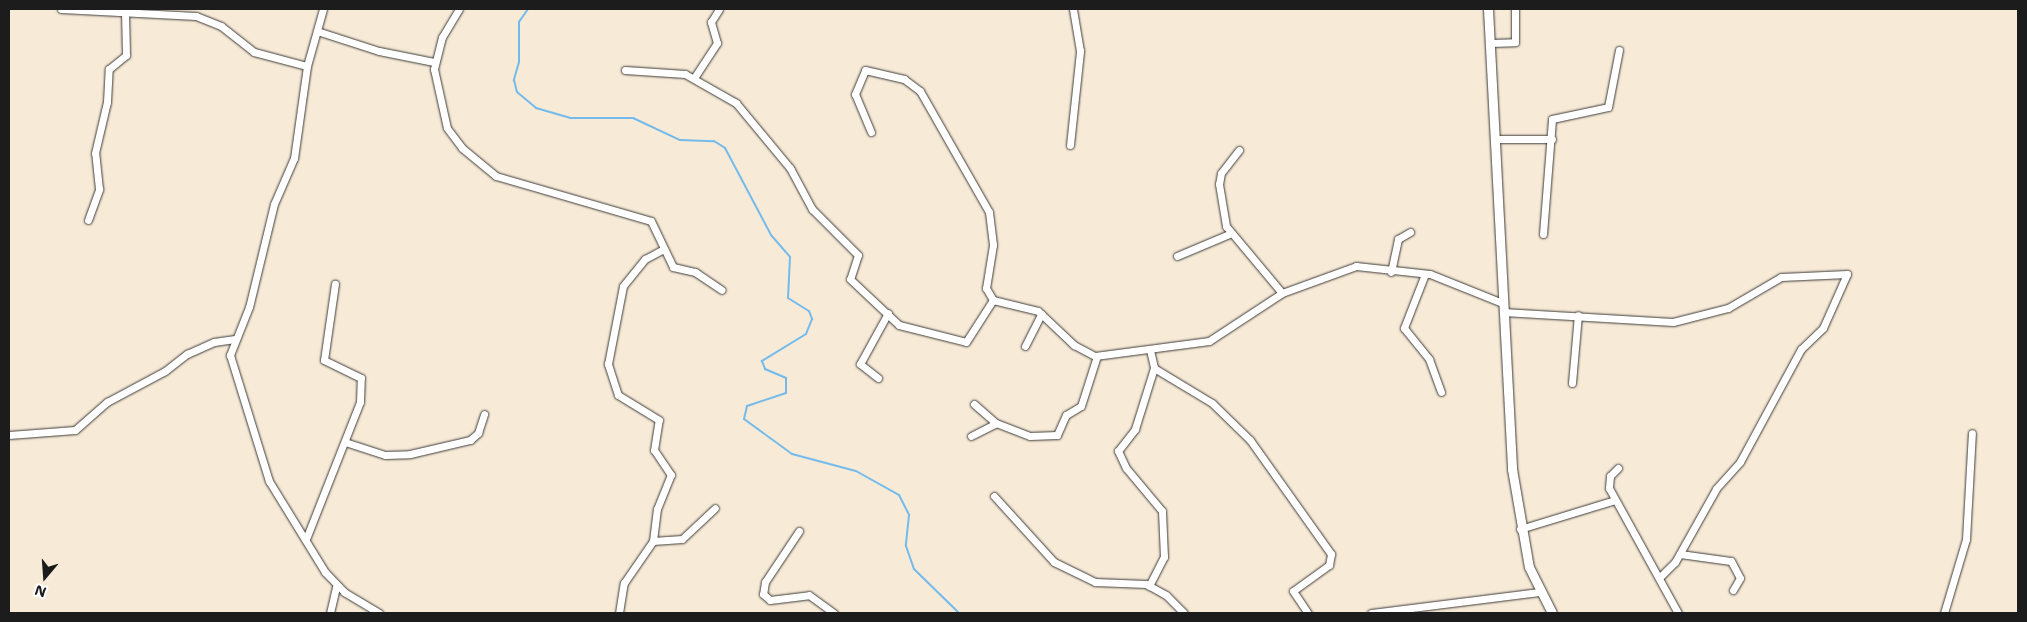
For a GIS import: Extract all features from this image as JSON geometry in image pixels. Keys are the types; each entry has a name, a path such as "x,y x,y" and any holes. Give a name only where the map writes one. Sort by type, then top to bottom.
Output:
{"street":[{"path":"61,9 125,10 205,18 254,52 307,66"},
{"path":"323,9 307,66 296,153 276,199 249,306 230,355 234,373 250,414 262,466 336,586 379,613"},
{"path":"459,9 434,62 441,110 449,133 492,174 544,193 651,221 673,267 695,272 722,290"},
{"path":"694,78 717,43 711,22 719,9"},
{"path":"1070,145 1080,51 1073,9"},
{"path":"1488,9 1496,139 1502,307 1512,469 1520,529 1540,592 1552,613"},
{"path":"1491,43 1515,42 1515,9"},
{"path":"88,220 99,189 95,153 107,102 109,69 126,56 125,10"},
{"path":"317,31 379,51 434,62"},
{"path":"1543,234 1553,117 1608,107 1619,50"},
{"path":"871,132 855,94 866,69 904,79 924,97 989,212 993,245 986,288 993,300 1041,314 1074,345 1097,356 1150,350 1213,339 1282,293 1356,266 1391,272 1425,274 1502,307 1544,317 1578,315 1686,320 1728,308 1781,277 1847,274 1823,328 1801,349 1740,462 1716,490 1680,554 1660,577"},
{"path":"626,70 662,70 694,78 736,103 790,168 812,208 858,255 850,278 899,324 966,342 993,300"},
{"path":"1496,139 1552,139"},
{"path":"1239,150 1222,173 1219,184 1229,234 1282,293"},
{"path":"1391,272 1398,239 1410,232"},
{"path":"1177,256 1229,234"},
{"path":"619,613 624,583 653,541 657,509 671,475 654,450 658,420 618,395 608,364 623,286 645,260 664,249"},
{"path":"1425,274 1404,328 1429,359 1442,392"},
{"path":"306,538 358,411 361,381 324,360 335,284"},
{"path":"878,378 860,364 888,313"},
{"path":"1025,346 1041,314"},
{"path":"1572,383 1578,315"},
{"path":"9,436 76,430 107,402 165,371 187,354 214,342 235,340"},
{"path":"1149,586 1164,557 1162,511 1126,468 1118,451 1135,429 1154,368 1150,350"},
{"path":"974,404 996,423 1030,436 1057,435 1066,415 1081,406 1097,356"},
{"path":"1154,368 1212,403 1234,423 1268,460 1331,554 1329,565 1293,591 1308,613"},
{"path":"345,442 385,455 410,454 475,437 484,414"},
{"path":"971,436 996,423"},
{"path":"1944,613 1966,538 1972,433"},
{"path":"1618,468 1607,482 1615,500 1660,577 1678,613"},
{"path":"994,496 1021,530 1058,564 1095,582 1133,581 1149,586 1184,613"},
{"path":"1520,529 1615,500"},
{"path":"653,541 682,539 715,508"},
{"path":"799,531 762,587 763,594 770,600 809,595 834,613"},
{"path":"1680,554 1731,561 1740,578 1733,590"},
{"path":"330,613 336,586"},
{"path":"1371,613 1540,592"}],"waterway":[{"path":"528,9 519,22 519,62 514,80 517,92 536,108 571,118 633,118 680,140 714,141 725,148 771,235 790,257 788,298 809,311 812,319 806,334 762,361 765,369 786,378 786,393 747,406 744,419 792,454 856,471 899,495 909,515 906,546 914,569 959,613"}]}
